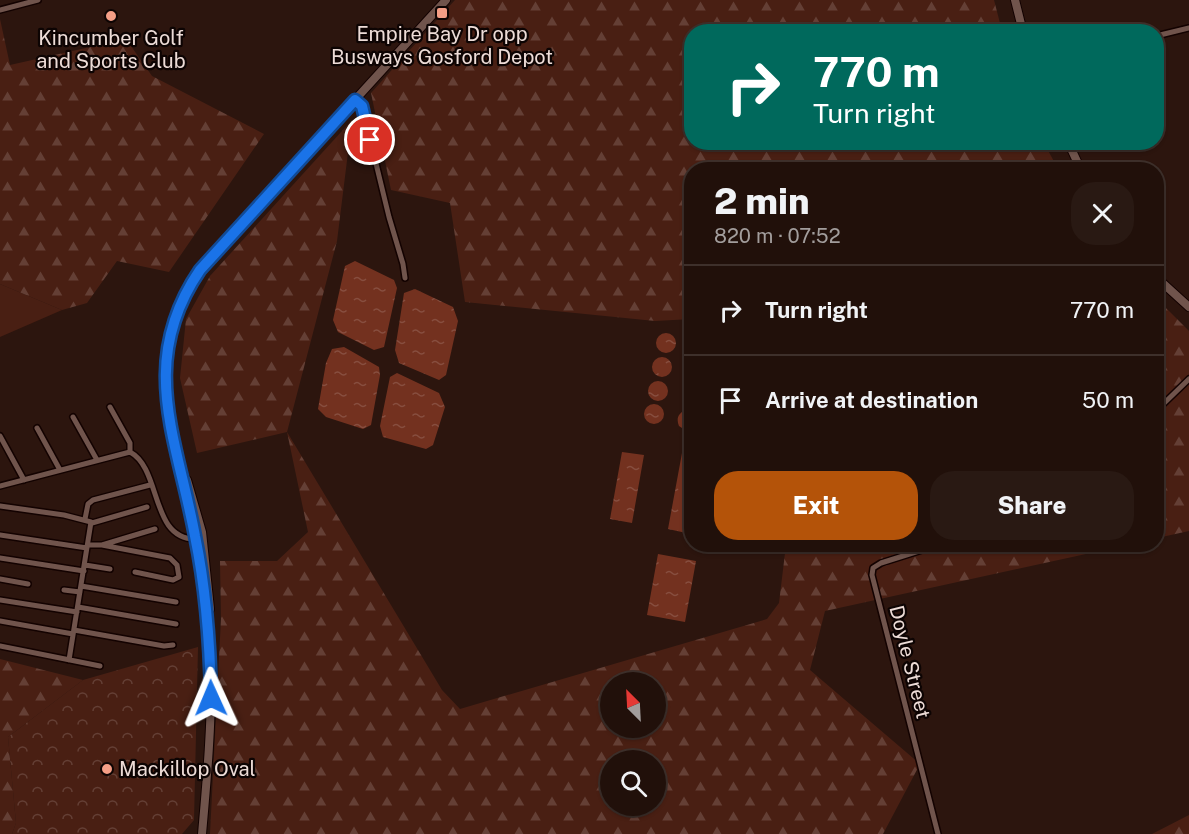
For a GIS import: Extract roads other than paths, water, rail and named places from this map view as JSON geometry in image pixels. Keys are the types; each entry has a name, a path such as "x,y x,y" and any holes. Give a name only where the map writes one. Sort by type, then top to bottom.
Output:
{"main road":[{"path":"209,626 206,561 196,512 176,450 165,392 165,371 170,334 183,299 209,260 446,0"},
{"path":"1016,0 1021,24"},
{"path":"1164,284 1189,307"},
{"path":"176,450 196,538 209,626 211,698 202,834"},
{"path":"196,512 198,529 196,538"},
{"path":"196,538 200,542 202,555 206,561"}],"street":[{"path":"0,10 38,0"},
{"path":"1164,34 1189,28"},
{"path":"355,100 362,106 405,278"},
{"path":"1164,403 1189,379"},
{"path":"110,407 130,443 130,452"},
{"path":"73,417 97,460"},
{"path":"37,428 60,470"},
{"path":"0,436 24,480"},
{"path":"0,486 130,452 138,457 150,478 150,485 170,527 182,537 196,538"},
{"path":"84,519 88,504 93,500 150,485"},
{"path":"0,506 84,519 92,523 147,507"},
{"path":"69,660 92,523"},
{"path":"0,535 88,547 155,529"},
{"path":"102,545 170,558 177,565 179,577 173,580 135,572"},
{"name":"Doyle Street","path":"916,552 881,563 873,568 872,575 938,834"},
{"path":"0,558 110,569"},
{"path":"0,579 28,584"},
{"path":"64,590 80,589 176,602"},
{"path":"0,600 176,624"},
{"path":"0,621 168,647 173,645"},
{"path":"0,646 100,666"}],"water":[{"path":"355,261 394,280 397,288 384,347 374,350 338,332 333,320 345,266"},
{"path":"415,289 453,307 458,321 446,375 439,380 399,363 395,350 404,293"},
{"path":"662,333 670,333 676,339 676,347 670,353 662,353 656,347 656,339"},
{"path":"344,347 379,367 380,375 371,425 363,429 326,417 318,409 326,363 332,349"},
{"path":"658,357 666,357 672,363 672,371 666,377 658,377 652,371 652,363"},
{"path":"397,373 439,393 445,407 433,445 426,449 383,437 380,426 390,377"},
{"path":"654,381 662,381 668,387 668,395 662,401 654,401 648,395 648,387"},
{"path":"650,404 658,404 664,410 664,418 658,424 650,424 644,418 644,410"},
{"path":"683,411 684,429 678,423 679,415"},
{"path":"622,452 644,455 632,523 610,519"},
{"path":"682,453 684,453 684,532 668,529"},
{"path":"658,554 696,561 685,622 647,615"}],"place":[{"name":"Empire Bay Dr opp Busways Gosford Depot","path":"442,13"},
{"name":"Kincumber Golf and Sports Club","path":"111,16"},
{"name":"Mackillop Oval","path":"107,769"}]}
